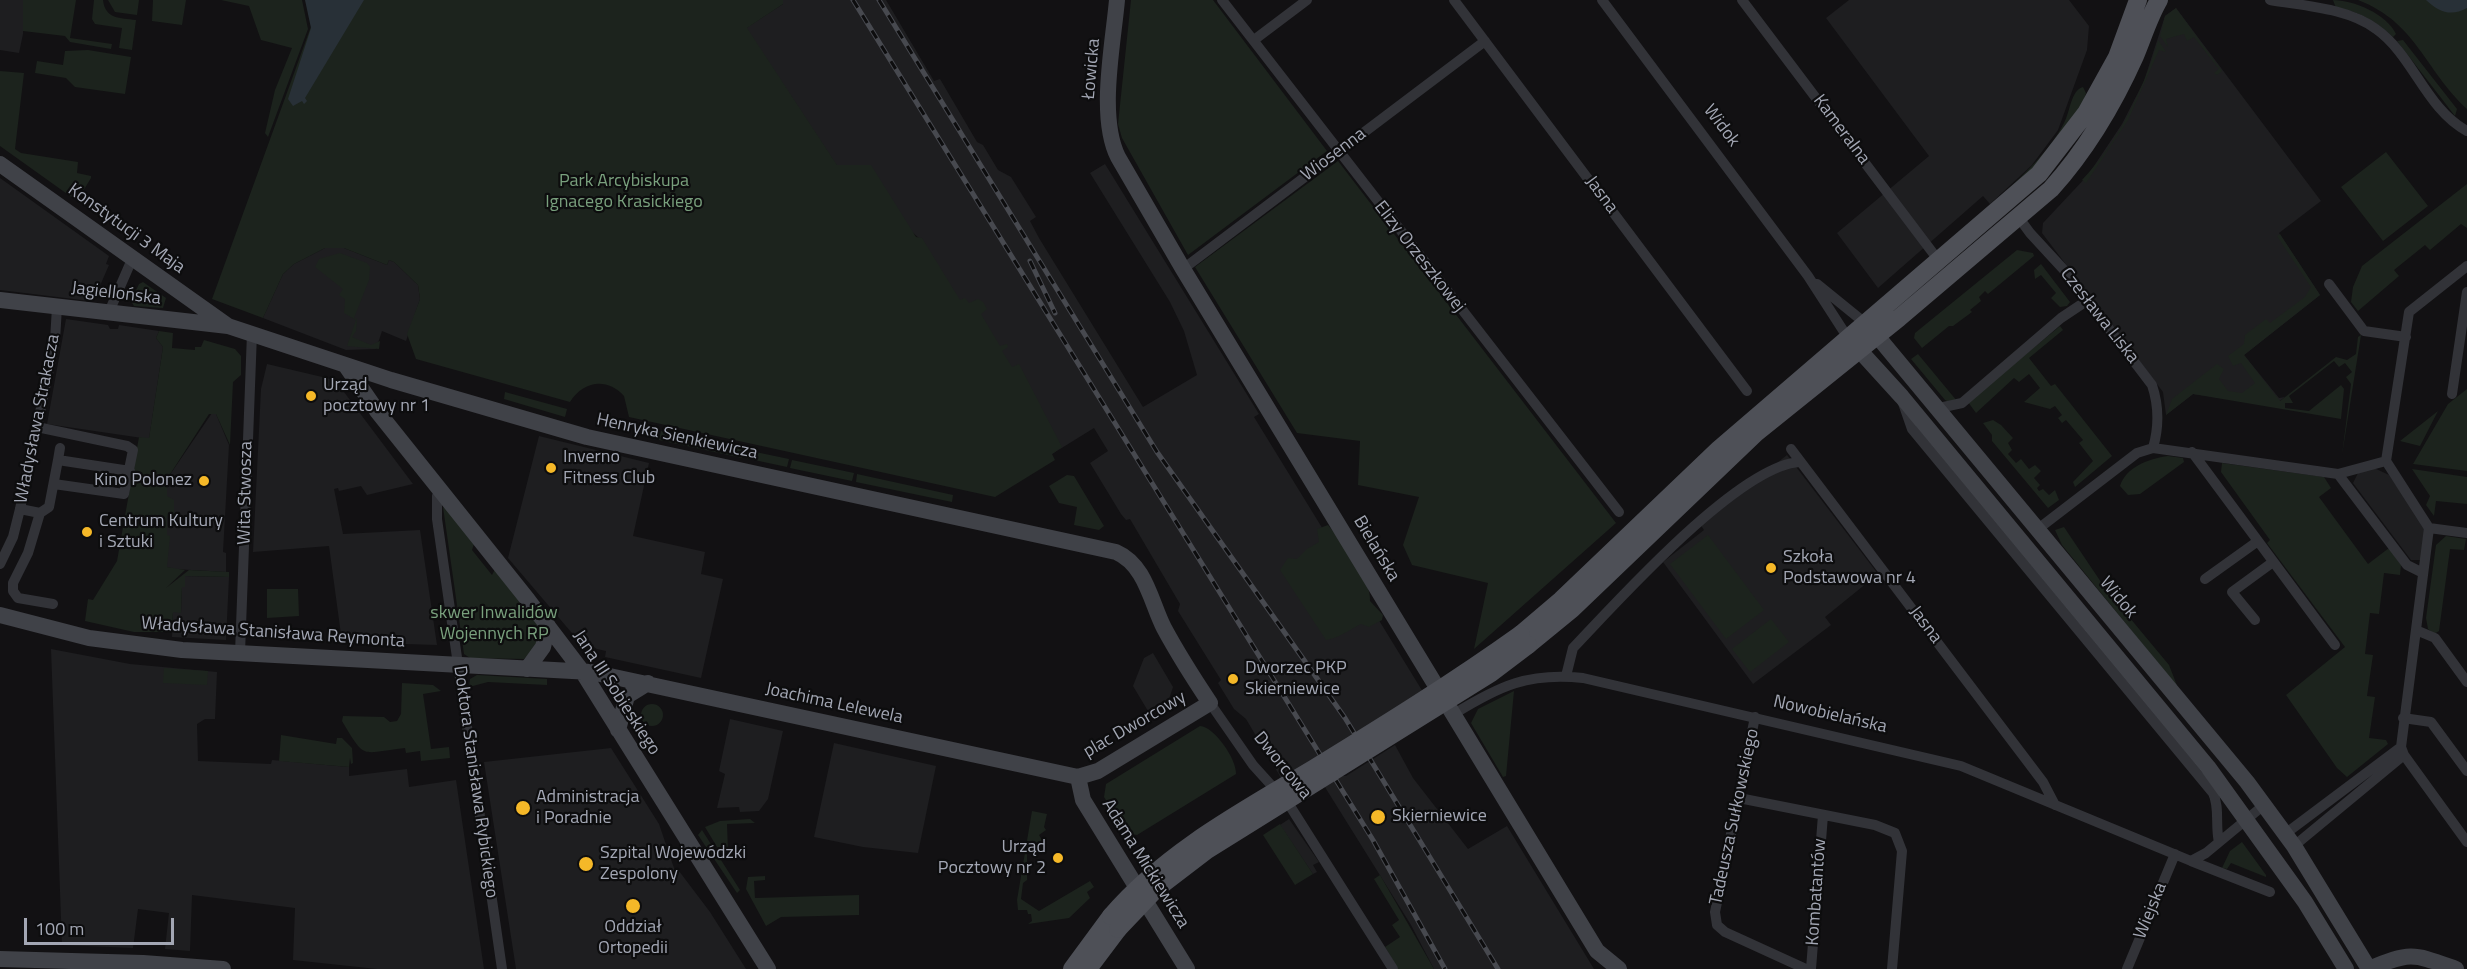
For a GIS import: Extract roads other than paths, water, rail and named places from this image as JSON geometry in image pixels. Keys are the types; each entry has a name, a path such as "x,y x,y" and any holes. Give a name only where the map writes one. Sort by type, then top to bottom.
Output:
{"main road":[{"path":"1088,969 1114,923 1140,886 1189,845 1524,640 1562,600 1719,449 1853,344 1939,261 2019,194 2061,148 2085,113 2116,57 2138,0"},
{"path":"1871,328 2019,218 2068,170 2102,123 2159,0"},
{"path":"1072,969 1114,923"}],"street":[{"name":"Łowicka","path":"1111,140 1108,117 1117,0"},
{"name":"Elizy Orzeszkowej","path":"1222,0 1338,153 1619,512"},
{"path":"1254,40 1307,0"},
{"name":"Jasna","path":"1454,0 1747,391"},
{"name":"Widok","path":"1602,0 1808,276 1853,344 1902,397 2184,737 2247,819 2305,902 2346,969"},
{"name":"Kameralna","path":"1742,0 1939,261"},
{"path":"2270,0 2352,17 2376,29 2391,42 2448,117 2467,131"},
{"name":"Wiosenna","path":"1183,268 1485,41"},
{"name":"Bielańska","path":"1111,140 1183,268 1597,951 1619,969"},
{"name":"Konstytucji 3 Maja","path":"0,164 228,326"},
{"path":"2019,194 2019,218"},
{"name":"Czesława Liska","path":"2019,218 2088,300 2152,386 2158,419 2153,448"},
{"path":"109,312 133,257"},
{"path":"2467,266 2409,312 2386,461 2429,528 2403,718 2402,751 2467,842"},
{"name":"Widok","path":"1808,276 1871,328 2265,805 2290,840 2369,969"},
{"path":"2329,284 2364,331 2406,337"},
{"path":"173,320 183,310 180,291"},
{"path":"2452,394 2467,292"},
{"name":"Jagiellońska","path":"0,300 228,326"},
{"path":"1939,408 1962,403 2061,318 2088,300"},
{"name":"Władysława Strakacza","path":"0,564 13,537 20,509 55,340 57,307"},
{"name":"Henryka Sienkiewicza","path":"228,326 346,366 514,417 616,444 1073,542 1112,551 1125,557"},
{"name":"Wita Stwosza","path":"240,653 252,333"},
{"name":"Jana III Sobieskiego","path":"346,366 370,402 441,489 582,671 768,969"},
{"name":"Widok","path":"1902,397 1904,412 1912,429 2213,793 2216,800 2216,828 2219,842"},
{"path":"37,427 129,447 133,452 126,492 120,495 54,484"},
{"path":"53,604 18,598 13,591 13,583 28,553 40,513 49,507 60,448"},
{"path":"2038,529 2137,453 2153,448 2338,474 2386,461"},
{"name":"Jasna","path":"1791,449 2043,782 2055,805"},
{"path":"2192,452 2335,645"},
{"path":"58,460 130,471"},
{"path":"1566,676 1573,648 1713,509 1762,474 1789,462 1800,462"},
{"path":"2338,474 2407,566 2423,573"},
{"name":"Doktora Stanisława Rybickiego","path":"441,489 437,496 437,519 502,969"},
{"path":"20,509 40,513"},
{"path":"2429,528 2467,533"},
{"path":"2205,579 2258,542"},
{"name":"Dworcowa","path":"1125,557 1138,571 1153,599 1164,627 1210,703 1253,765 1290,806 1393,969"},
{"path":"2254,620 2232,592 2273,562"},
{"name":"Władysława Stanisława Reymonta","path":"0,615 106,640 182,650 582,671"},
{"path":"527,669 543,647 548,626"},
{"path":"2416,630 2435,638 2467,682"},
{"name":"Joachima Lelewela","path":"582,671 648,683 1078,777"},
{"name":"Nowobielańska","path":"1454,714 1512,682 1542,676 1566,676 1606,682 1961,766 2270,892"},
{"path":"618,730 627,696 648,683"},
{"name":"plac Dworcowy","path":"1078,777 1095,773 1210,703"},
{"name":"Tadeusza Sułkowskiego","path":"1755,717 1715,912 1717,925 1725,932 1806,969"},
{"path":"2403,718 2431,722 2467,771"},
{"path":"2290,840 2402,751"},
{"name":"Adama Mickiewicza","path":"1078,777 1083,800 1187,969"},
{"path":"1739,798 1885,827 1895,833 1901,842 1902,859 1892,969"},
{"path":"2191,861 2265,805"},
{"name":"Kombatantów","path":"1811,969 1823,815"},
{"name":"Wiejska","path":"2127,969 2175,854"},
{"path":"2369,969 2400,956 2412,955 2456,969"},
{"path":"0,959 216,969"}],"railway":[{"path":"853,0 1373,840 1445,969"},
{"path":"879,0 1157,452 1345,718 1498,969"},
{"path":"1030,261 1055,313"}],"place":[{"name":"Urząd pocztowy nr 1","path":"311,396"},
{"name":"Inverno Fitness Club","path":"551,468"},
{"name":"Kino Polonez","path":"204,481"},
{"name":"Centrum Kultury i Sztuki","path":"87,532"},
{"name":"Szkoła Podstawowa nr 4","path":"1771,568"},
{"name":"Dworzec PKP Skierniewice","path":"1233,679"},
{"name":"Administracja i Poradnie","path":"523,808"},
{"name":"Skierniewice","path":"1378,817"},
{"name":"Urząd Pocztowy nr 2","path":"1058,858"},
{"name":"Szpital Wojewódzki Zespolony","path":"586,864"},
{"name":"Oddział Ortopedii","path":"633,906"}],"park label":[{"name":"Park Arcybiskupa Ignacego Krasickiego","path":"624,192"},
{"name":"skwer Inwalidów Wojennych RP","path":"494,624"}]}
